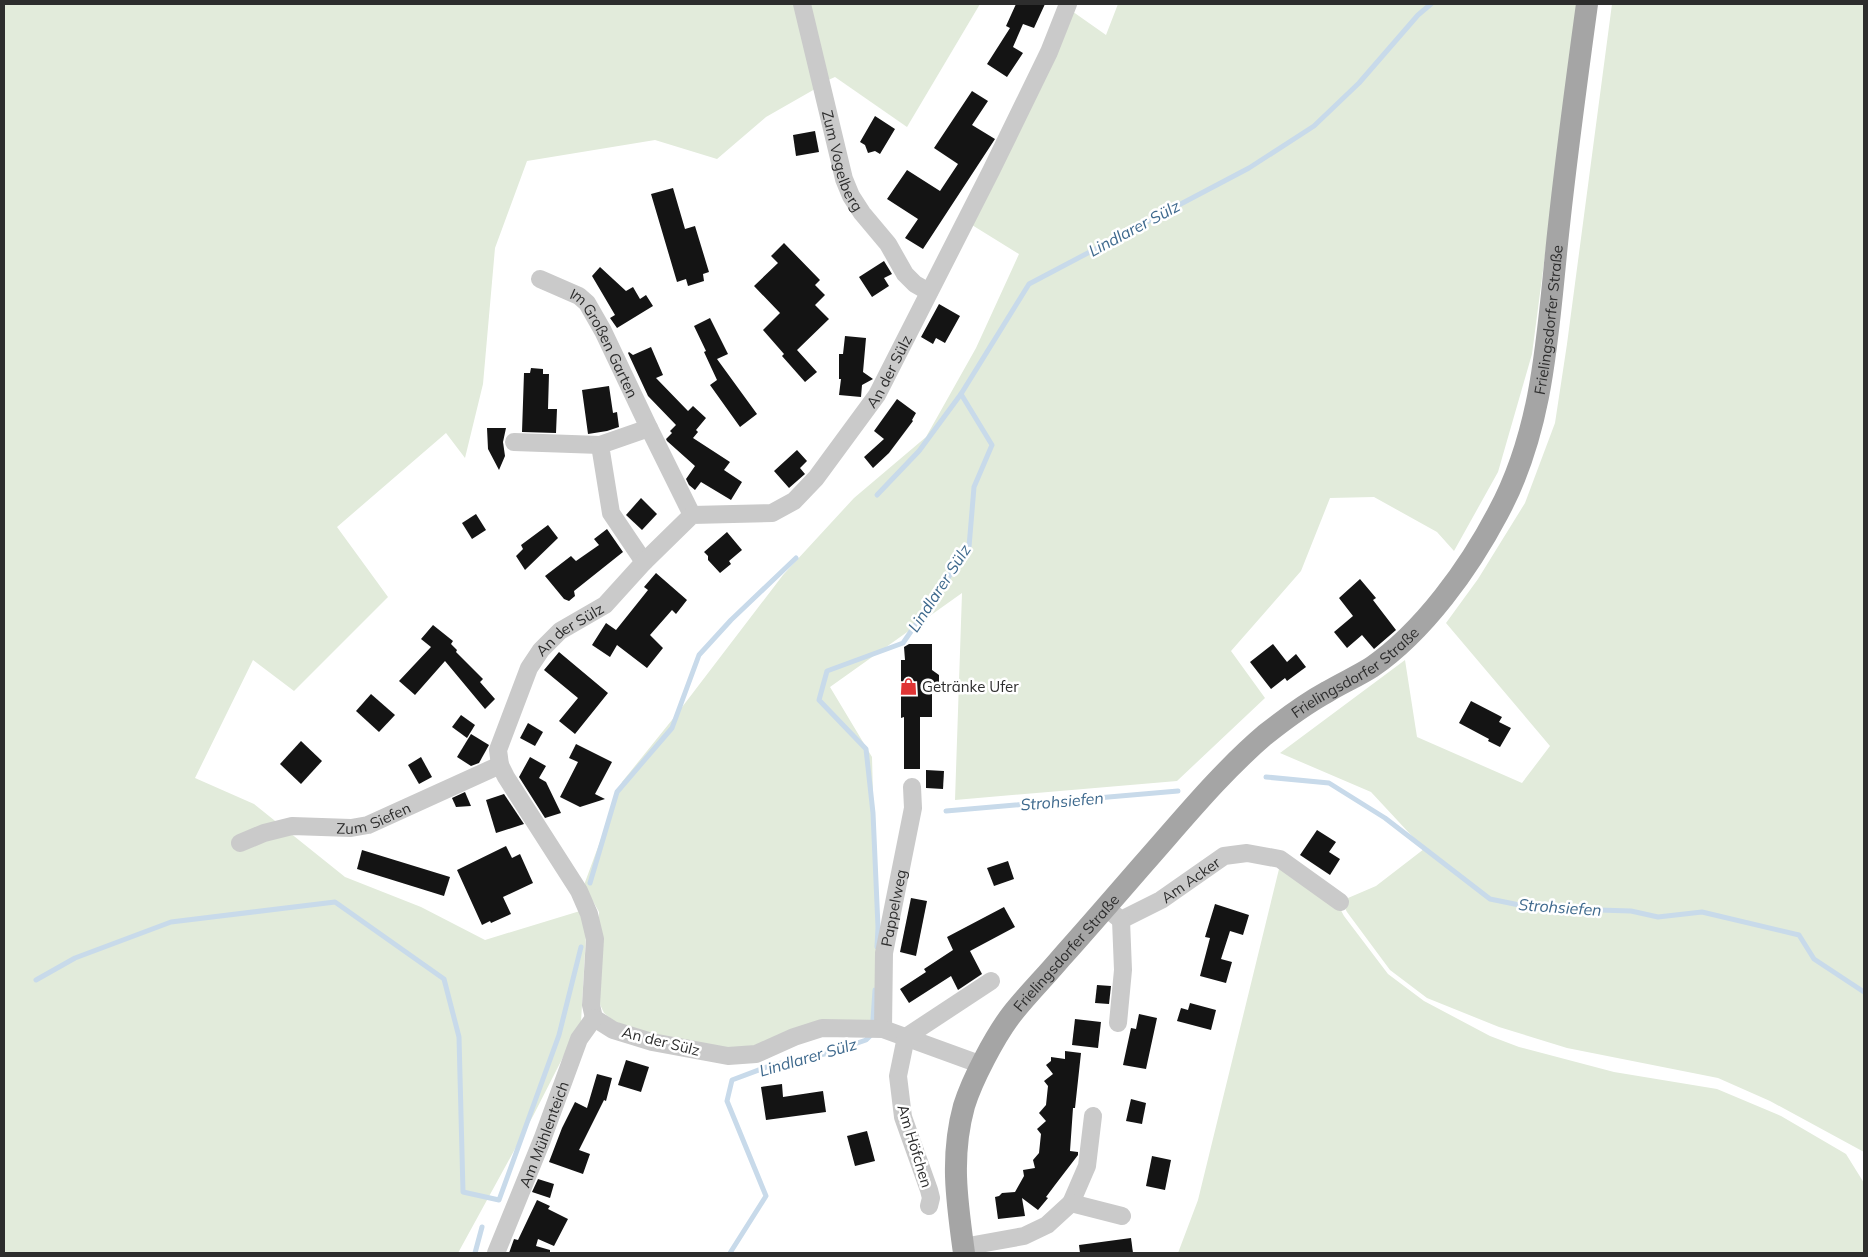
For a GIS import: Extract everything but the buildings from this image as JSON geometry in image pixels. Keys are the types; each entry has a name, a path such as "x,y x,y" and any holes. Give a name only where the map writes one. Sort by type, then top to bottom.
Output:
{"main road":[{"name":"Frielingsdorfer Straße","path":"963,1250 955,1186 956,1146 965,1104 982,1065 1010,1016 1113,914 1227,772 1263,737 1306,704 1371,668 1406,639 1447,592 1498,514 1525,452 1533,426 1540,387 1565,165 1587,4"}],"street":[{"name":"Zum Vogelberg","path":"802,4 844,179 851,196 862,213 888,244 905,274 915,284 929,292"},
{"name":"An der Sülz","path":"500,765 498,750 529,668 540,650 560,632 605,605 644,562 692,516 772,513 794,501 816,478 877,395 991,171 1049,52 1068,4"},
{"name":"Im Großen Garten","path":"540,279 579,296 587,303 603,331 692,516"},
{"path":"514,442 600,445 649,428"},
{"path":"600,445 611,513 644,562"},
{"path":"500,765 579,891 589,914 595,939 591,1005 594,1018"},
{"name":"Zum Siefen","path":"240,843 264,833 292,826 350,828 368,825 500,765"},
{"name":"Pappelweg","path":"883,1029 884,953 913,808 912,787"},
{"name":"Am Acker","path":"1113,914 1161,900 1189,883 1224,856 1247,854 1280,859 1340,902"},
{"path":"1113,914 1123,970 1118,1023"},
{"path":"906,1038 991,981"},
{"name":"An der Sülz","path":"594,1018 613,1030 652,1042 728,1056 756,1054 794,1037 822,1028 859,1027 883,1029 982,1065"},
{"name":"Am Mühlenteich","path":"496,1253 542,1140 578,1039 594,1018"},
{"name":"Am Höfchen","path":"906,1038 898,1076 903,1116 930,1190 929,1206"},
{"path":"963,1250 1024,1236 1047,1225 1070,1203 1087,1166 1093,1116"},
{"path":"1070,1203 1122,1216"}],"green space":[{"path":"4,4 799,4 822,85 766,117 717,159 655,140 527,161 495,248 483,384 465,458 446,433 337,527 388,597 294,691 253,660 195,778 254,804 345,877 421,907 485,940 580,911 586,936 581,1022 533,1116 458,1253 4,1253"},
{"path":"805,4 980,4 907,127 835,77 826,81"},
{"path":"1118,4 1578,4 1532,354 1498,472 1454,551 1437,532 1374,497 1330,498 1301,571 1231,651 1265,698 1177,781 955,800 962,593 830,687 872,757 879,1023 729,1054 654,1038 614,1021 604,1013 597,998 599,912 584,885 622,782 783,575 854,498 926,437 976,348 1019,254 972,225 1069,9 1106,35"},
{"path":"1612,4 1864,4 1864,1152 1770,1101 1718,1078 1567,1048 1499,1027 1427,998 1390,970 1341,901 1376,886 1424,849 1371,792 1280,753 1405,660 1417,737 1522,783 1550,746 1446,623 1478,579 1525,503 1555,423"},
{"path":"1280,865 1338,905 1344,916 1388,974 1424,1001 1490,1036 1519,1047 1614,1072 1717,1089 1781,1116 1846,1154 1864,1183 1864,1253 1178,1253 1198,1200"}],"waterway":[{"name":"Lindlarer Sülz","path":"877,947 878,927 873,813 866,749 819,700 827,671 903,643 969,547 974,487 992,445 961,394 1029,284 1249,168 1314,126 1359,83 1418,15 1431,4"},
{"path":"877,495 919,451 961,394"},
{"path":"590,883 617,792 672,728 699,655 731,620 796,558"},
{"name":"Strohsiefen","path":"1266,777 1329,783 1385,818 1490,899 1534,908 1631,911 1658,917 1702,912 1799,935 1814,959 1864,992"},
{"name":"Strohsiefen","path":"946,811 1178,791"},
{"path":"36,980 75,958 171,922 335,902 444,979 459,1037 463,1192 499,1200 559,1035 581,947"},
{"name":"Lindlarer Sülz","path":"730,1253 766,1196 727,1101 732,1080 772,1065 829,1053 866,1040 872,1034 875,990"},
{"path":"475,1253 482,1227"}],"place":[{"name":"Getränke Ufer","path":"908,686"}]}
